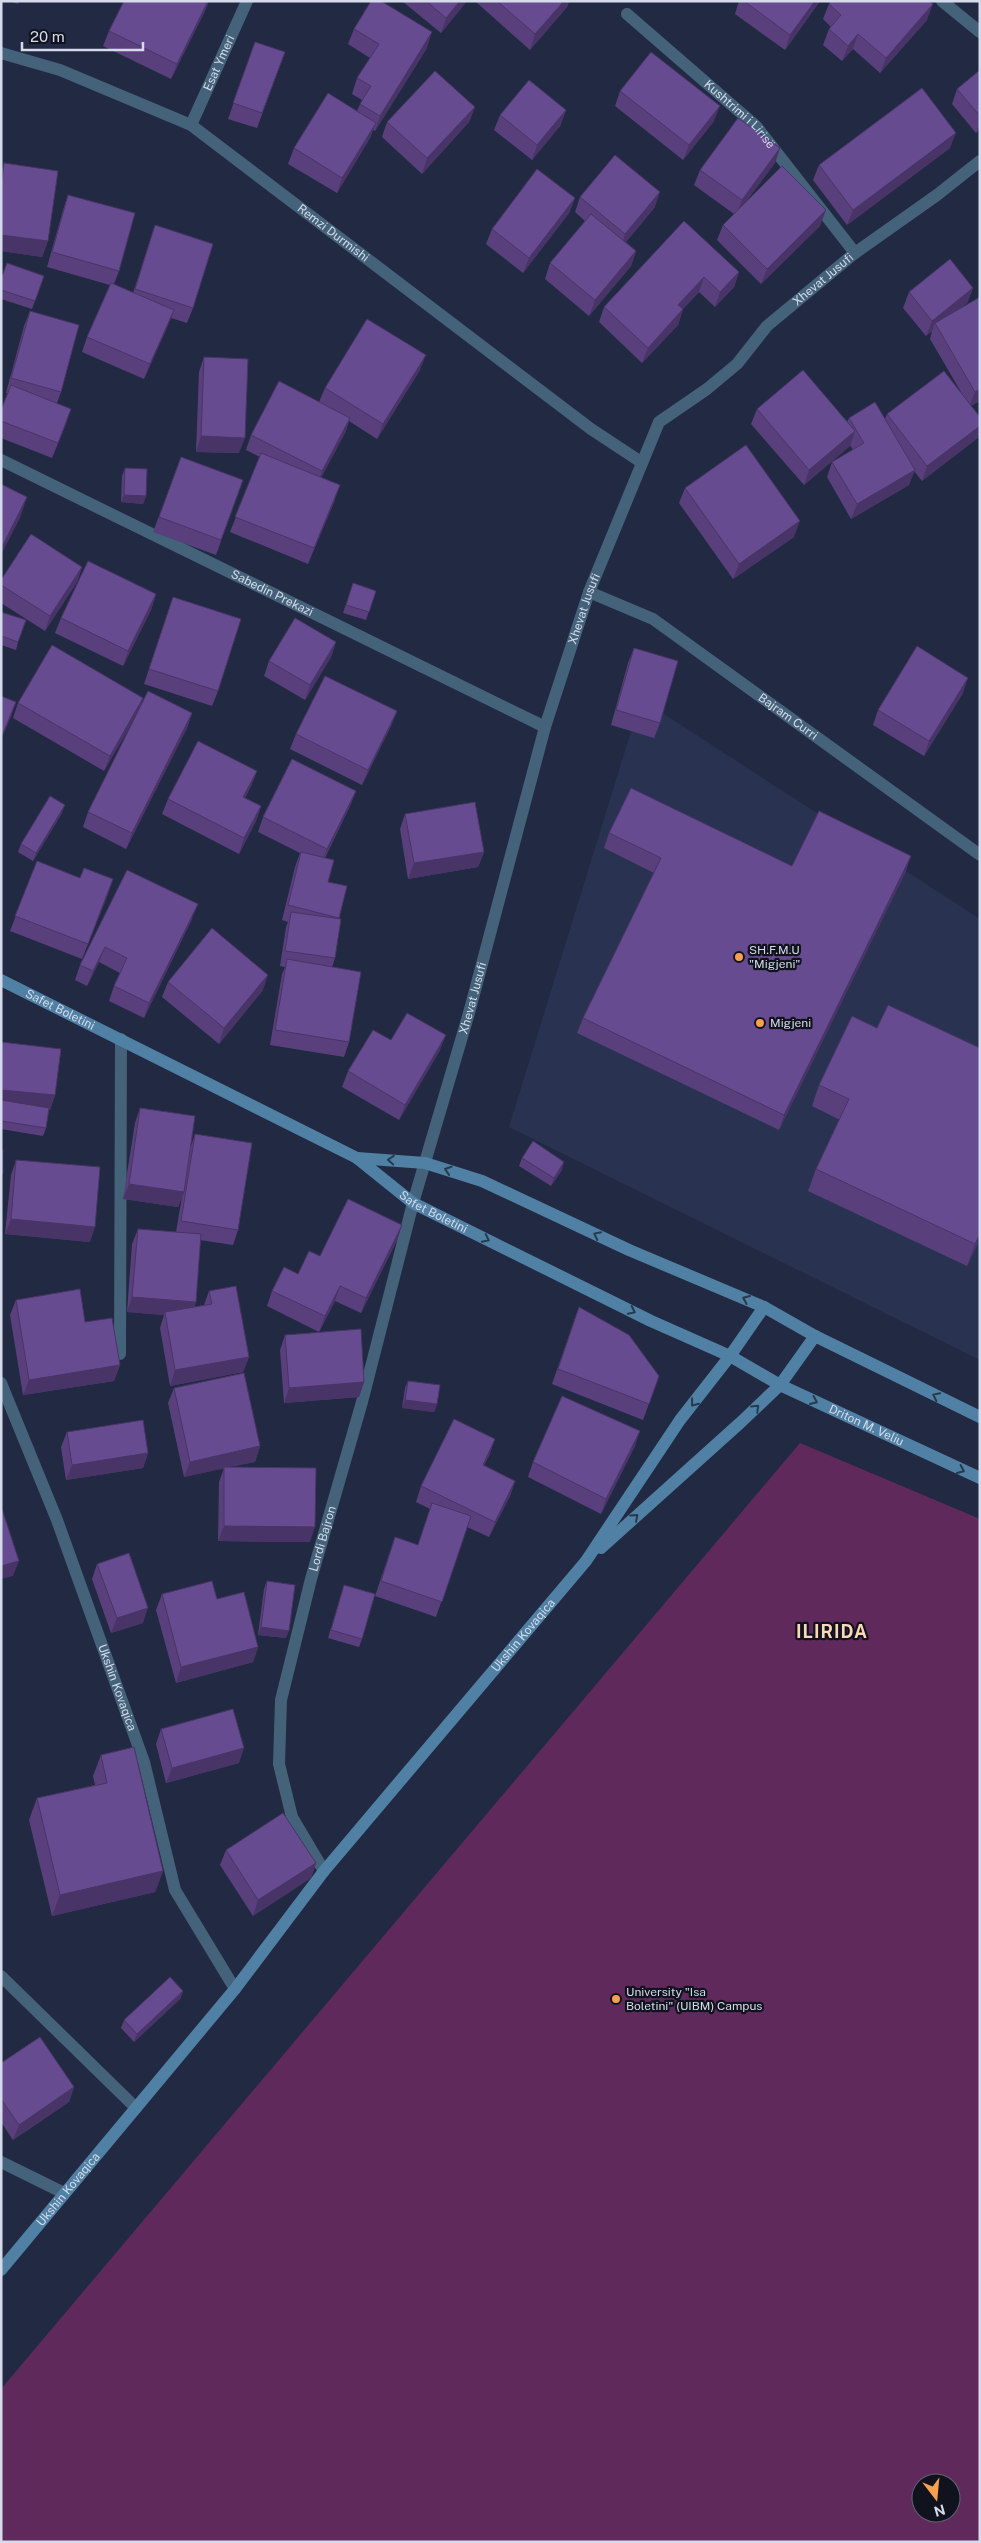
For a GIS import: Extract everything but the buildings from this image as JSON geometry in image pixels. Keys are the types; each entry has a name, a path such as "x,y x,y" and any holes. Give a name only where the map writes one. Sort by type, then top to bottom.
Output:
{"street":[{"name":"Esat Ymeri","path":"191,125 247,1"},
{"path":"942,1 980,32"},
{"name":"Kushtrimi i Lirisë","path":"627,14 756,126 856,253"},
{"name":"Remzi Durmishi","path":"1,53 60,70 191,125 583,423 641,462"},
{"name":"Xhevat Jusufi","path":"413,1203 469,1013 545,727 589,592 659,422 694,399 738,364 767,326 856,253 937,195 980,161"},
{"name":"Sabedin Prekazi","path":"1,460 545,727"},
{"name":"Bajram Curri","path":"589,592 653,619 980,855"},
{"name":"Safet Boletini","path":"1,980 357,1158 413,1203 651,1321 730,1356 755,1371"},
{"path":"120,1354 121,1040"},
{"path":"357,1158 425,1163 482,1181 628,1250 764,1307 815,1336 980,1417"},
{"name":"Lordi Bajron","path":"324,1872 292,1817 279,1764 281,1700 311,1579 362,1402 413,1203"},
{"name":"Ukshin Kovaqica","path":"1,2270 235,1989 324,1872 586,1562 680,1420 730,1356 764,1307"},
{"name":"Ukshin Kovaqica","path":"586,1562 780,1385 815,1336"},
{"name":"Driton M. Veliu","path":"755,1371 780,1385 980,1478"},
{"name":"Ukshin Kovaqica","path":"1,1383 57,1520 144,1762 175,1890 235,1989"},
{"path":"1,1976 136,2108"},
{"path":"1,2162 64,2193"}],"shaded area":[{"name":"Migjeni","path":"641,699 980,919 980,1360 509,1127"},
{"name":"University \"Isa Boletini\" (UIBM) Campus","path":"800,1443 980,1519 980,2542 1,2542 1,2389"}],"place":[{"name":"SH.F.M.U \"Migjeni\"","path":"739,957"},
{"name":"Migjeni","path":"760,1023"},
{"name":"University \"Isa Boletini\" (UIBM) Campus","path":"616,1999"}],"district":[{"name":"ILIRIDA","path":"832,1632"}]}
